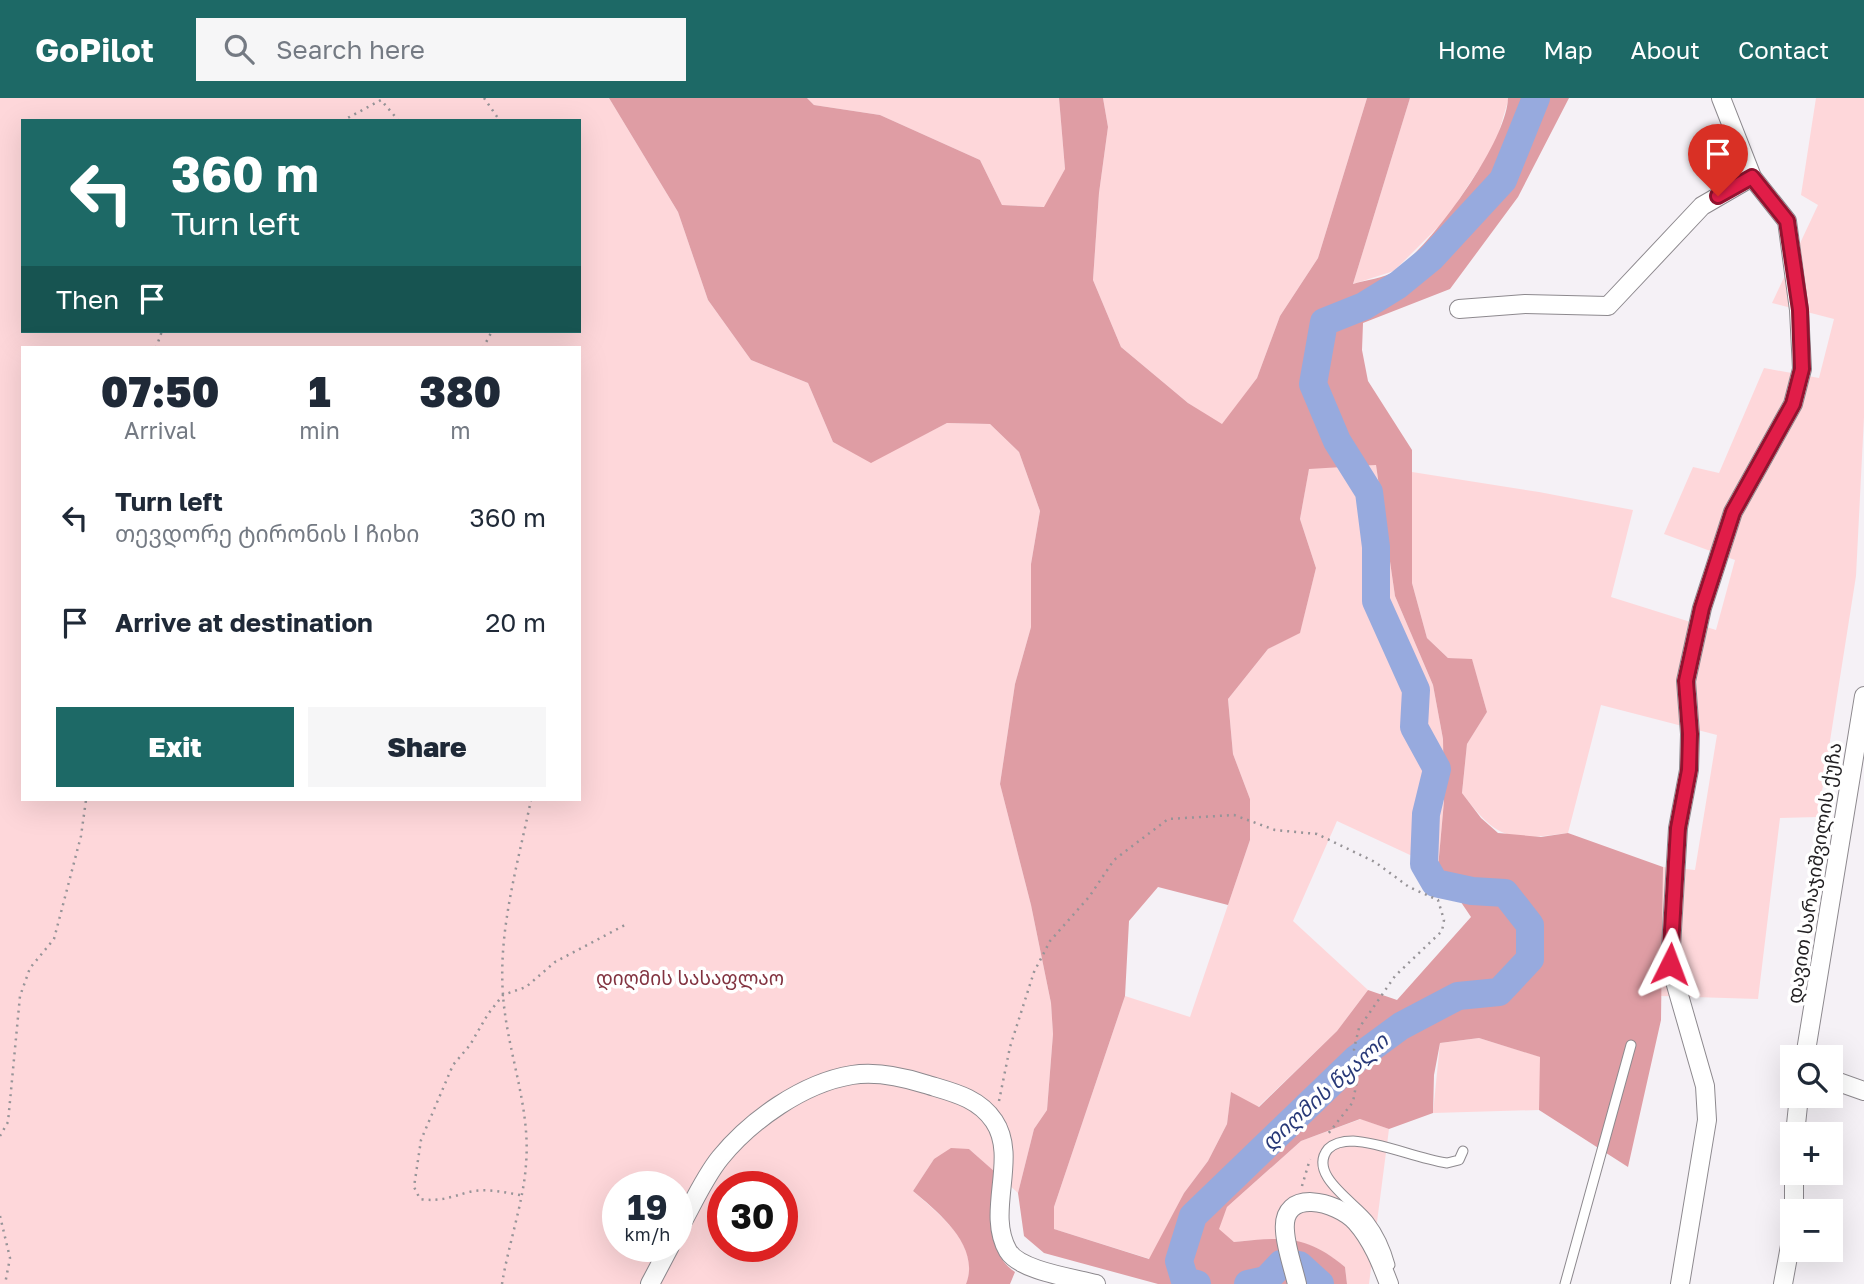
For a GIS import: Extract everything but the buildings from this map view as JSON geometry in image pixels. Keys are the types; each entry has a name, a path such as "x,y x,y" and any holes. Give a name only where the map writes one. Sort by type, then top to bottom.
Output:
{"street":[{"path":"1679,1284 1707,1120 1705,1086 1670,964 1678,828 1689,770 1690,734 1686,681 1702,608 1733,512 1793,404 1802,369 1800,310 1787,221 1752,177 1721,98"},
{"path":"1459,309 1525,304 1608,306 1702,205 1752,177"},
{"name":"დავით სარაჯიშვილის ქუჩა","path":"1807,1045 1862,722 1864,696"},
{"path":"693,1204 719,1158 762,1118 797,1095 855,1074 902,1076 979,1103 995,1122 1002,1142 1000,1214 1008,1252 1025,1265 1096,1284"},
{"path":"1843,1084 1864,1091"},
{"path":"1297,1284 1284,1230 1287,1215 1292,1206 1302,1202 1321,1202 1338,1208 1355,1220 1391,1284"},
{"path":"650,1284 662,1262"},
{"path":"1783,1284 1787,1262"}],"lane":[{"path":"1565,1284 1631,1045"},
{"path":"1391,1284 1388,1259 1380,1237 1362,1213 1327,1178 1322,1165 1325,1153 1332,1145 1349,1141 1368,1143 1447,1163 1459,1160 1462,1151"}],"path":[{"path":"484,98 499,119"},
{"path":"346,119 381,100 398,119"},
{"path":"0,1136 8,1122 20,996 30,968 54,939 81,836 86,801"},
{"path":"502,1284 526,1166 527,1122 513,1063 503,995 502,955 531,801"},
{"path":"995,1122 1004,1068 1034,972 1056,932 1089,897 1114,860 1168,819 1234,814 1275,830 1317,835 1374,862 1409,887 1438,900 1444,920 1442,931 1395,976 1359,1028 1354,1049 1357,1080 1353,1102 1321,1142"},
{"path":"520,1195 489,1190 433,1201 420,1199 414,1187 421,1140 453,1065 470,1045 503,995 526,987 555,962 625,925"},
{"path":"1302,1202 1302,1180 1313,1152"},
{"path":"0,1216 10,1258 5,1284"}],"green space":[{"name":"დიღმის სასაფლაო","path":"0,98 609,98 678,212 708,300 751,360 808,383 833,442 871,462 947,423 990,424 1019,452 1040,511 1031,564 1031,627 1015,684 1000,784 1031,905 1051,1003 1053,1034 1047,1110 1034,1129 1018,1193 969,1149 934,1159 913,1191 945,1220 963,1243 969,1270 966,1284 0,1284"},
{"path":"807,98 1059,98 1065,169 1045,207 1002,205 980,160 880,115 814,105"},
{"path":"1103,98 1367,98 1318,258 1280,316 1257,378 1222,425 1188,403 1121,347 1093,280 1099,193 1108,127"},
{"path":"1410,98 1508,98 1508,101 1495,145 1446,219 1394,271 1353,284"},
{"path":"1816,98 1864,98 1864,417 1856,576 1818,817 1780,818 1758,999 1661,996 1663,867 1695,870 1717,735 1601,705 1568,833 1518,837 1496,829 1486,821 1462,793 1467,744 1487,712 1472,660 1448,658 1427,638 1412,583 1412,472 1633,510 1611,597 1716,630 1735,560 1664,534 1693,467 1719,473 1764,368 1819,378 1834,319 1772,303 1818,205 1801,195"},
{"path":"1376,465 1395,596 1433,685 1443,739 1444,801 1438,868 1337,821 1293,921 1368,990 1337,1031 1258,1107 1231,1093 1227,1124 1208,1161 1184,1193 1150,1259 1054,1229 1054,1207 1125,996 1190,1017 1250,840 1250,799 1233,754 1228,699 1268,649 1300,632 1316,568 1300,519 1309,468"},
{"path":"1479,1038 1541,1057 1539,1110 1433,1113 1440,1043"},
{"path":"1361,1119 1389,1129 1369,1284 1347,1284 1345,1267 1306,1244 1280,1239 1234,1242 1218,1229 1227,1207 1301,1141"}],"shaded area":[{"path":"609,98 807,98 814,105 880,115 980,160 1002,205 1044,207 1065,169 1059,98 1103,98 1108,127 1099,193 1093,280 1121,347 1188,403 1222,424 1257,378 1280,316 1318,258 1367,98 1410,98 1353,284 1395,271 1428,240 1465,192 1481,165 1495,140 1508,98 1569,98 1518,197 1450,289 1363,323 1362,350 1368,381 1412,450 1412,583 1427,638 1448,658 1472,659 1487,712 1467,744 1462,793 1481,818 1498,833 1541,837 1568,833 1663,867 1661,1020 1628,1167 1539,1110 1540,1057 1479,1038 1440,1043 1434,1075 1433,1113 1389,1129 1360,1119 1301,1141 1227,1207 1219,1229 1234,1242 1280,1239 1305,1243 1318,1248 1345,1267 1347,1284 1158,1284 1044,1253 1024,1236 1018,1193 1034,1129 1047,1110 1053,1034 1051,1003 1031,905 1000,784 1015,684 1031,627 1031,564 1040,511 1019,452 990,424 947,423 871,463 833,442 808,383 751,360 708,300 678,212","holes":["1376,465 1395,596 1433,685 1443,739 1444,801 1438,868 1471,917 1397,1000 1368,990 1337,1031 1259,1107 1231,1092 1227,1124 1208,1161 1184,1193 1149,1259 1054,1229 1054,1207 1125,996 1129,921 1158,887 1228,905 1250,840 1250,799 1233,754 1228,699 1268,649 1300,633 1316,568 1300,519 1309,469"]},
{"path":"951,1148 969,1149 995,1172 992,1226 998,1251 1015,1272 1010,1284 966,1284 968,1256 962,1243 945,1220 913,1191 934,1159"}],"waterway":[{"name":"დიღმის წყალი","path":"1197,1284 1185,1281 1179,1261 1193,1216 1356,1059 1401,1026 1458,996 1499,992 1530,959 1530,925 1505,893 1472,891 1435,883 1424,864 1426,814 1437,769 1414,727 1416,690 1376,601 1376,547 1369,492 1337,441 1313,384 1324,322 1364,306 1398,285 1431,258 1503,180 1536,98"},
{"name":"დიღმის წყალი","path":"1248,1284 1266,1280 1281,1264 1299,1265 1320,1284"}],"route":[{"path":"1670,964 1678,828 1689,770 1690,734 1686,681 1702,608 1733,512 1793,404 1802,369 1800,310 1787,221 1752,177 1718,196"}]}
